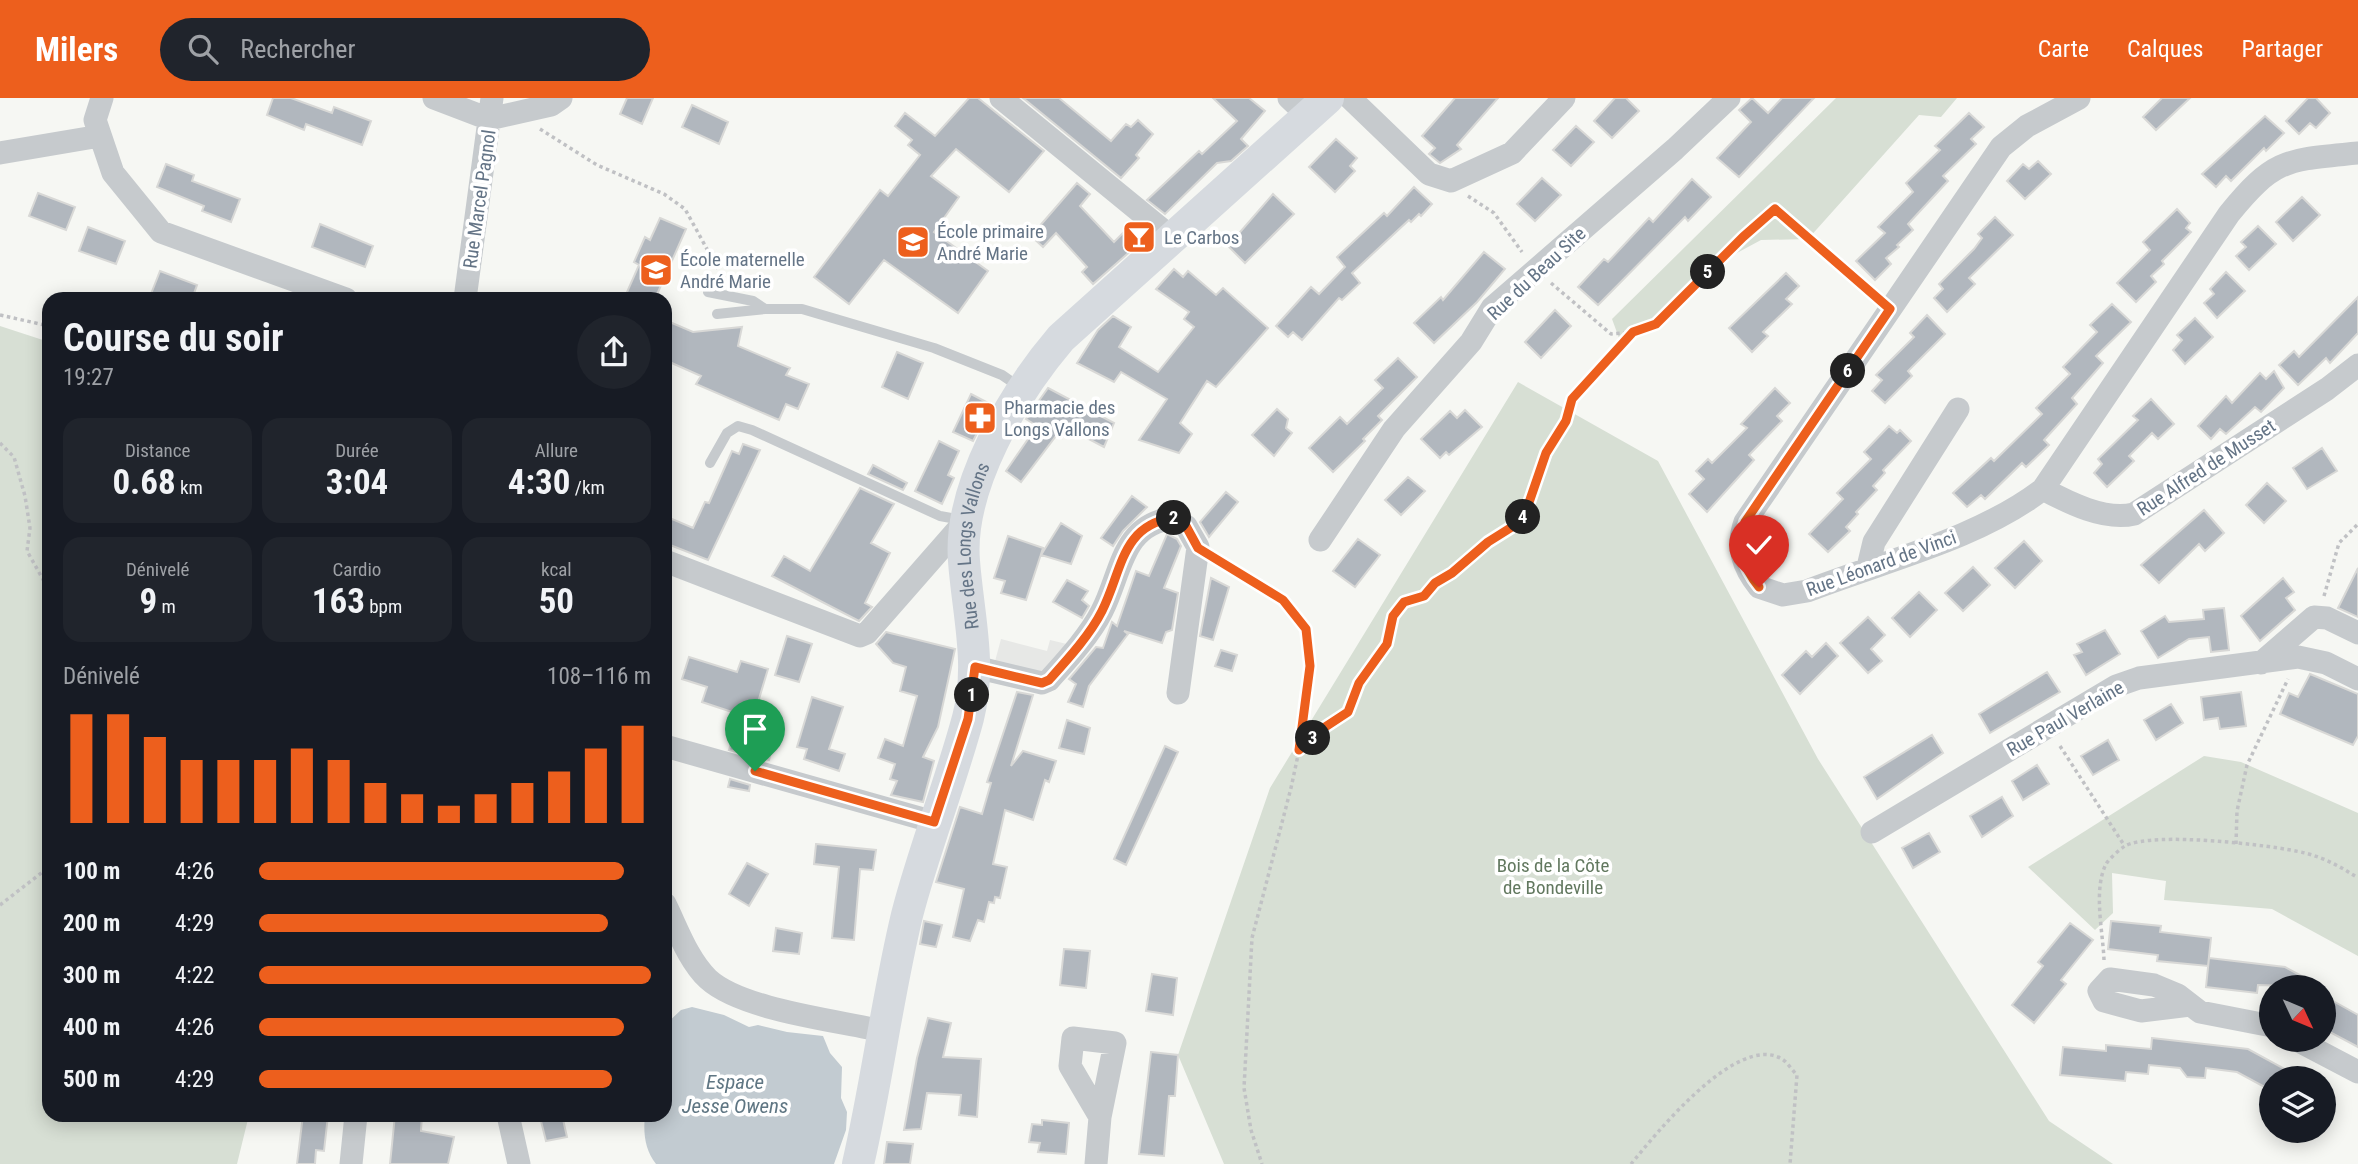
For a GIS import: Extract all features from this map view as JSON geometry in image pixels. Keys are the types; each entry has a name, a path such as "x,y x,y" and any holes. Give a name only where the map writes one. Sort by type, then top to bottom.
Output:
{"street":[{"path":"102,98 95,120 113,173 161,232 327,292"},
{"path":"434,98 526,111 551,105 561,98"},
{"path":"1001,98 1171,237"},
{"path":"1350,98 1429,174 1451,181 1512,153 1564,98"},
{"name":"Rue du Beau Site","path":"1320,540 1394,429 1471,342 1492,308 1730,98"},
{"name":"Rue Léonard de Vinci","path":"2079,98 2027,127 2001,147 1745,522 1740,541 1741,555 1759,587 1783,596 1808,591 1971,530 2024,503 2043,489 2229,214 2260,177 2285,163 2313,157 2358,153"},
{"name":"Rue des Longs Vallons","path":"858,1164 907,918 934,822 968,719 975,667 963,559 966,520 987,458 1023,389 1061,338 1171,237 1308,104"},
{"name":"Rue Marcel Pagnol","path":"466,292 491,108"},
{"path":"0,153 100,136"},
{"name":"Rue Alfred de Musset","path":"2043,489 2079,506 2116,516 2134,514 2327,389 2358,365"},
{"path":"1868,567 1874,542 1958,409"},
{"path":"975,667 1042,683 1049,680 1102,611 1120,559 1141,530 1162,519 1173,518 1186,526 1198,548 1178,693"},
{"path":"672,564 848,633 867,633 966,520"},
{"path":"2261,663 2304,625 2319,617 2358,633"},
{"name":"Rue Paul Verlaine","path":"1872,832 2116,686 2139,678 2298,657 2326,663 2358,679"},
{"path":"672,748 934,822"},
{"path":"672,918 687,949 707,978 730,995 883,1031"},
{"path":"2105,983 2116,979 2154,985 2178,995 2203,1013 2259,1024"},
{"path":"2320,1052 2358,1072"},
{"path":"1096,1164 1100,1117"},
{"path":"351,1164 355,1122"},
{"path":"510,1122 519,1164"}],"lane":[{"path":"708,292 753,302 765,309"},
{"path":"717,314 765,309 802,310 934,348 1002,375 1023,389"},
{"path":"710,463 727,433 738,426 940,516 966,520"}],"path":[{"path":"526,111 540,130 555,141 597,165 664,194 685,209 723,276 729,296"},
{"path":"1451,181 1460,193 1494,213 1528,261 1611,334 1633,332 1656,324 1743,237 1775,209 1890,309"},
{"path":"0,315 42,324"},
{"path":"1523,520 1546,453 1566,421 1572,399 1633,332"},
{"path":"0,443 14,457 25,496 30,528 27,551 42,578"},
{"path":"1299,750 1319,731 1348,712 1359,683 1387,644 1393,616 1404,602 1424,596 1435,583 1452,573 1488,542 1523,520 1537,518"},
{"path":"2319,617 2339,543 2358,524"},
{"path":"1198,548 1283,600 1306,629 1310,666 1299,750 1252,938 1244,1088 1251,1130 1262,1164"},
{"path":"2236,844 2237,811 2248,765 2298,657"},
{"path":"2064,751 2125,846"},
{"path":"2105,983 2100,886 2106,864 2125,846 2149,839 2236,844 2306,853 2335,863 2358,878"},
{"path":"0,905 42,872"},
{"path":"1631,1164 1671,1116 1703,1084 1734,1065 1761,1055 1782,1058 1797,1074 1790,1164"}],"shaded area":[{"path":"1001,639 1047,651 1050,640 1071,645 1044,676 994,665"}],"green space":[{"path":"1836,98 1957,98 1941,117 1919,115 1808,239 1761,240 1722,261 1653,330 1619,338 1612,319"},
{"path":"0,326 42,340 42,1122 247,1122 237,1164 0,1164"},
{"name":"Bois de la Côte de Bondeville","path":"1518,382 1658,461 1818,759 2049,1121 2113,1164 1224,1164 1178,1055 1270,788"},
{"path":"2204,756 2241,762 2358,813 2358,956 2272,909 2164,900 2166,881 2112,873 2113,913 2095,930 2028,867"}],"water":[{"name":"Espace Jesse Owens","path":"692,1007 724,1015 749,1027 758,1025 823,1036 830,1053 842,1067 841,1098 847,1112 846,1130 834,1164 656,1164 647,1147 644,1122 672,1122 672,1018 681,1010"}],"building":[{"path":"273,98 291,98 332,113 334,107 371,121 362,145 306,124 304,130 267,115"},
{"path":"627,98 653,98 642,124 620,114"},
{"path":"969,98 978,98 1044,151 1009,192 956,149 931,176 959,197 934,232 988,271 958,313 884,260 849,304 814,277 880,190 888,196 920,155 908,145 912,140 895,126 905,113 935,136"},
{"path":"1023,98 1059,98 1111,141 1126,124 1131,127 1138,120 1153,134 1136,155 1139,158 1121,178"},
{"path":"1213,98 1249,98 1265,111 1241,139 1248,146 1231,161 1217,163 1165,214 1147,200 1199,151 1202,154 1237,121"},
{"path":"1455,98 1498,98 1457,145 1461,149 1440,163 1429,154 1435,148 1422,136"},
{"path":"1615,98 1626,98 1639,111 1612,138 1594,121"},
{"path":"1752,98 1768,113 1782,98 1814,98 1739,177 1717,158 1751,122 1739,110"},
{"path":"2162,98 2190,98 2156,130 2143,117"},
{"path":"2308,98 2316,98 2330,113 2316,128 2310,123 2299,134 2286,121"},
{"path":"692,105 728,122 719,144 682,127"},
{"path":"1969,113 1984,127 1971,139 1976,144 1943,176 1948,181 1908,224 1913,230 1886,258 1891,264 1875,280 1856,261 1885,233 1878,227 1913,192 1906,183 1940,150 1935,146"},
{"path":"2265,116 2284,133 2266,151 2264,148 2231,181 2226,176 2216,187 2202,174"},
{"path":"1576,126 1594,142 1571,166 1553,150"},
{"path":"1336,139 1357,158 1350,166 1355,171 1335,192 1309,167"},
{"path":"2038,161 2051,174 2025,199 2007,181 2023,164 2029,169"},
{"path":"166,164 194,175 192,181 240,199 231,222 202,211 204,206 157,187"},
{"path":"1542,178 1561,195 1535,221 1517,204"},
{"path":"1692,179 1711,197 1688,221 1685,217 1598,305 1578,287 1604,259 1608,262 1649,218 1653,222"},
{"path":"1077,183 1090,194 1080,206 1114,242 1128,228 1142,241 1093,284 1082,272 1087,267 1056,233 1043,247 1031,236"},
{"path":"1414,187 1432,204 1421,216 1419,214 1411,222 1409,220 1352,273 1360,283 1342,300 1339,298 1302,340 1293,332 1288,337 1276,326 1311,287 1319,294 1345,267 1337,257 1384,213 1387,216"},
{"path":"38,193 75,207 66,230 29,216"},
{"path":"1273,194 1294,214 1245,263 1228,246"},
{"path":"2302,197 2320,215 2293,241 2276,222"},
{"path":"2177,209 2190,223 2186,228 2191,232 2162,261 2164,264 2151,276 2156,282 2136,302 2117,283 2150,250 2143,242"},
{"path":"1995,217 2013,235 1969,278 1975,284 1947,312 1934,298 1943,289 1939,284 1974,249 1982,238 1978,234"},
{"path":"660,218 686,229 658,292 627,292 639,265 634,262 645,237 650,240"},
{"path":"320,224 373,246 365,267 312,247"},
{"path":"2258,226 2276,244 2249,270 2236,256 2246,247 2241,242"},
{"path":"88,227 125,241 116,264 79,251"},
{"path":"1484,252 1505,269 1477,302 1434,343 1414,323 1441,297 1443,300"},
{"path":"1174,269 1183,277 1188,271 1216,295 1223,288 1268,328 1216,387 1207,381 1180,423 1192,434 1179,453 1139,440 1167,399 1121,372 1114,382 1077,363 1098,330 1113,316 1131,327 1119,347 1158,372 1194,327 1184,319 1189,312 1156,289"},
{"path":"160,271 197,285 194,292 152,292"},
{"path":"2226,272 2245,291 2217,318 2204,303 2214,294 2210,289"},
{"path":"1786,273 1799,286 1786,299 1792,304 1763,332 1768,336 1752,352 1729,328"},
{"path":"2358,297 2358,333 2330,363 2326,358 2298,385 2279,365 2294,351 2299,357"},
{"path":"2112,304 2131,322 2096,356 2103,363 2072,398 2077,404 2044,440 2049,445 2026,467 2022,463 1985,499 1981,495 1967,507 1953,493 1991,458 1994,461 2042,414 2036,408 2070,374 2063,367 2097,332 2090,325"},
{"path":"1555,310 1571,326 1541,358 1525,342"},
{"path":"1927,315 1945,334 1908,371 1912,376 1885,403 1872,391 1882,380 1876,375 1914,337 1910,333"},
{"path":"2195,318 2213,337 2185,364 2173,350 2182,340 2177,335"},
{"path":"672,323 693,332 742,327 738,346 790,368 786,375 809,384 798,409 786,404 779,420 696,384 701,376 672,363"},
{"path":"897,352 923,363 908,399 882,387"},
{"path":"1398,358 1417,377 1378,416 1382,420 1363,439 1365,441 1333,472 1309,448 1340,417 1347,424 1383,388 1375,380"},
{"path":"2274,371 2284,388 2261,412 2255,407 2226,434 2220,429 2211,439 2198,426 2226,396 2232,403 2260,373 2266,379"},
{"path":"1048,388 1114,423 1104,447 1068,428 1062,438 1056,436 1021,482 1006,471 1037,426 1026,419"},
{"path":"1775,388 1790,403 1777,416 1782,421 1749,455 1754,460 1707,512 1689,494 1704,479 1696,471 1708,459 1712,463 1747,428 1741,424"},
{"path":"971,394 992,405 973,441 953,432"},
{"path":"2151,399 2174,424 2158,439 2152,433 2129,456 2134,461 2107,487 2094,473 2102,464 2098,459 2138,420 2133,416"},
{"path":"1277,409 1288,419 1286,428 1292,433 1274,456 1252,435"},
{"path":"1465,410 1482,427 1449,455 1446,452 1440,458 1421,439 1450,411 1457,418"},
{"path":"1889,426 1897,433 1900,430 1911,441 1883,470 1885,473 1873,486 1877,490 1846,527 1850,531 1828,552 1809,534 1843,499 1837,493 1871,459 1864,452"},
{"path":"939,441 959,451 948,475 954,478 942,504 915,491"},
{"path":"743,444 760,450 708,560 672,546 672,519 693,528 705,502 709,503 732,451 739,454"},
{"path":"2322,448 2337,471 2307,489 2293,468"},
{"path":"873,465 907,483 903,490 868,474"},
{"path":"1408,477 1425,491 1401,515 1385,500"},
{"path":"2267,483 2286,501 2264,523 2246,505"},
{"path":"860,488 894,504 871,543 890,553 865,603 872,607 859,621 772,576 784,556 810,571"},
{"path":"1226,492 1238,502 1209,537 1200,522"},
{"path":"1132,496 1147,507 1123,531 1113,546 1101,538"},
{"path":"2204,510 2224,533 2205,551 2199,544 2159,583 2141,565"},
{"path":"1061,523 1082,536 1071,564 1041,555"},
{"path":"1167,534 1177,539 1181,546 1164,588 1178,593 1172,630 1166,632 1162,643 1124,631 1128,634 1089,686 1083,707 1068,702 1076,684 1069,679 1096,647 1103,648 1112,622 1117,626 1136,571 1149,576"},
{"path":"1008,536 1043,548 1026,600 1001,593 1005,581 994,578"},
{"path":"1358,539 1380,555 1355,587 1333,571"},
{"path":"2024,541 2042,561 2015,588 1995,568"},
{"path":"1973,567 1990,585 1963,611 1945,593"},
{"path":"2358,568 2358,617 2338,608"},
{"path":"1211,578 1229,587 1213,640 1200,636"},
{"path":"2283,578 2294,592 2286,598 2295,610 2260,641 2241,616"},
{"path":"1067,580 1088,591 1082,600 1089,606 1082,618 1053,602"},
{"path":"1919,592 1937,610 1910,637 1892,618"},
{"path":"2224,608 2229,650 2211,652 2209,637 2189,639 2158,658 2141,631 2165,616 2169,622 2204,619 2203,610"},
{"path":"1868,617 1885,635 1871,649 1882,661 1868,673 1840,643"},
{"path":"2105,630 2120,654 2086,675 2074,655 2082,652 2077,644"},
{"path":"886,632 955,649 938,727 923,757 934,761 923,802 891,795 897,781 890,779 895,764 878,758 885,739 903,746 917,696 900,691 906,667 893,663 876,644"},
{"path":"787,636 812,644 799,682 775,675"},
{"path":"1826,643 1838,656 1800,694 1782,675 1806,651 1812,657"},
{"path":"1221,650 1237,655 1232,671 1215,666"},
{"path":"689,657 737,672 741,661 768,669 753,719 702,702 707,687 682,679"},
{"path":"2047,672 2060,692 1990,733 1979,714"},
{"path":"2310,674 2358,694 2358,736 2353,745 2280,714 2289,693 2298,697"},
{"path":"1017,692 1033,695 1011,766 1023,751 1056,761 1049,782 1045,780 1033,820 1005,810 993,864 1007,867 1000,898 995,897 994,903 989,902 984,922 978,920 970,941 953,937 964,889 936,882 960,807 982,814 991,783 987,782"},
{"path":"2241,692 2246,726 2220,729 2218,718 2204,720 2201,697"},
{"path":"812,697 843,707 829,749 845,754 839,771 804,759 807,749 797,747"},
{"path":"2171,704 2183,723 2156,740 2144,720"},
{"path":"1067,720 1090,728 1084,754 1059,748"},
{"path":"737,721 777,730 769,760 729,750"},
{"path":"1932,735 1943,753 1877,799 1864,777"},
{"path":"2108,740 2119,760 2093,775 2081,756"},
{"path":"1165,746 1178,752 1126,865 1114,859"},
{"path":"2037,765 2049,784 2023,800 2012,781"},
{"path":"730,779 750,785 749,791 728,787"},
{"path":"2002,797 2013,816 1982,837 1970,816"},
{"path":"1929,833 1940,852 1913,868 1902,848"},
{"path":"816,844 876,850 873,870 860,869 854,940 832,938 839,867 814,864"},
{"path":"747,863 768,874 749,906 729,894"},
{"path":"924,921 942,925 936,947 920,944"},
{"path":"2111,921 2161,926 2160,932 2211,938 2208,966 2157,961 2158,955 2108,949"},
{"path":"2070,923 2093,940 2061,980 2066,984 2034,1023 2012,1005 2043,966 2038,962"},
{"path":"776,928 802,933 799,954 773,951"},
{"path":"1064,949 1090,951 1086,988 1060,985"},
{"path":"2209,958 2285,967 2300,975 2259,975 2257,993 2206,987"},
{"path":"1152,974 1177,978 1173,1015 1146,1011"},
{"path":"2336,1003 2358,1015 2358,1047 2336,1035"},
{"path":"928,1018 951,1023 943,1057 981,1059 977,1117 959,1115 961,1095 927,1093 921,1129 904,1130 917,1058"},
{"path":"2152,1038 2248,1049 2279,1066 2259,1066 2259,1084 2237,1072 2206,1068 2205,1078 2187,1077 2180,1068 2149,1065 2148,1074 2126,1072 2125,1081 2060,1075 2063,1047 2106,1051 2106,1045 2151,1049"},
{"path":"1151,1052 1178,1055 1175,1096 1169,1096 1164,1156 1139,1154"},
{"path":"1042,1120 1069,1123 1066,1154 1038,1152 1040,1143 1029,1142 1032,1124 1042,1125"},
{"path":"302,1122 327,1122 324,1151 316,1150 315,1164 297,1164"},
{"path":"394,1122 422,1122 421,1131 454,1137 448,1164 390,1164"},
{"path":"541,1122 564,1122 567,1137 546,1141"},
{"path":"887,1142 913,1144 910,1164 884,1164"}],"place":[{"name":"Le Carbos","path":"1139,237"},
{"name":"École primaire André Marie","path":"913,242"},
{"name":"École maternelle André Marie","path":"656,270"},
{"name":"Pharmacie des Longs Vallons","path":"980,418"}],"route":[{"path":"755,771 934,822 968,719 975,667 1042,683 1049,680 1102,611 1120,559 1132,540 1141,530 1152,524 1173,518 1186,526 1195,538 1198,548 1283,600 1306,629 1310,666 1299,750 1319,731 1348,712 1359,691 1359,683 1387,644 1393,616 1404,602 1424,596 1435,583 1452,573 1488,542 1523,520 1523,512 1541,473 1546,453 1566,421 1572,399 1633,332 1656,324 1743,237 1775,209 1890,309 1745,522 1740,541 1741,555 1759,587"}]}
